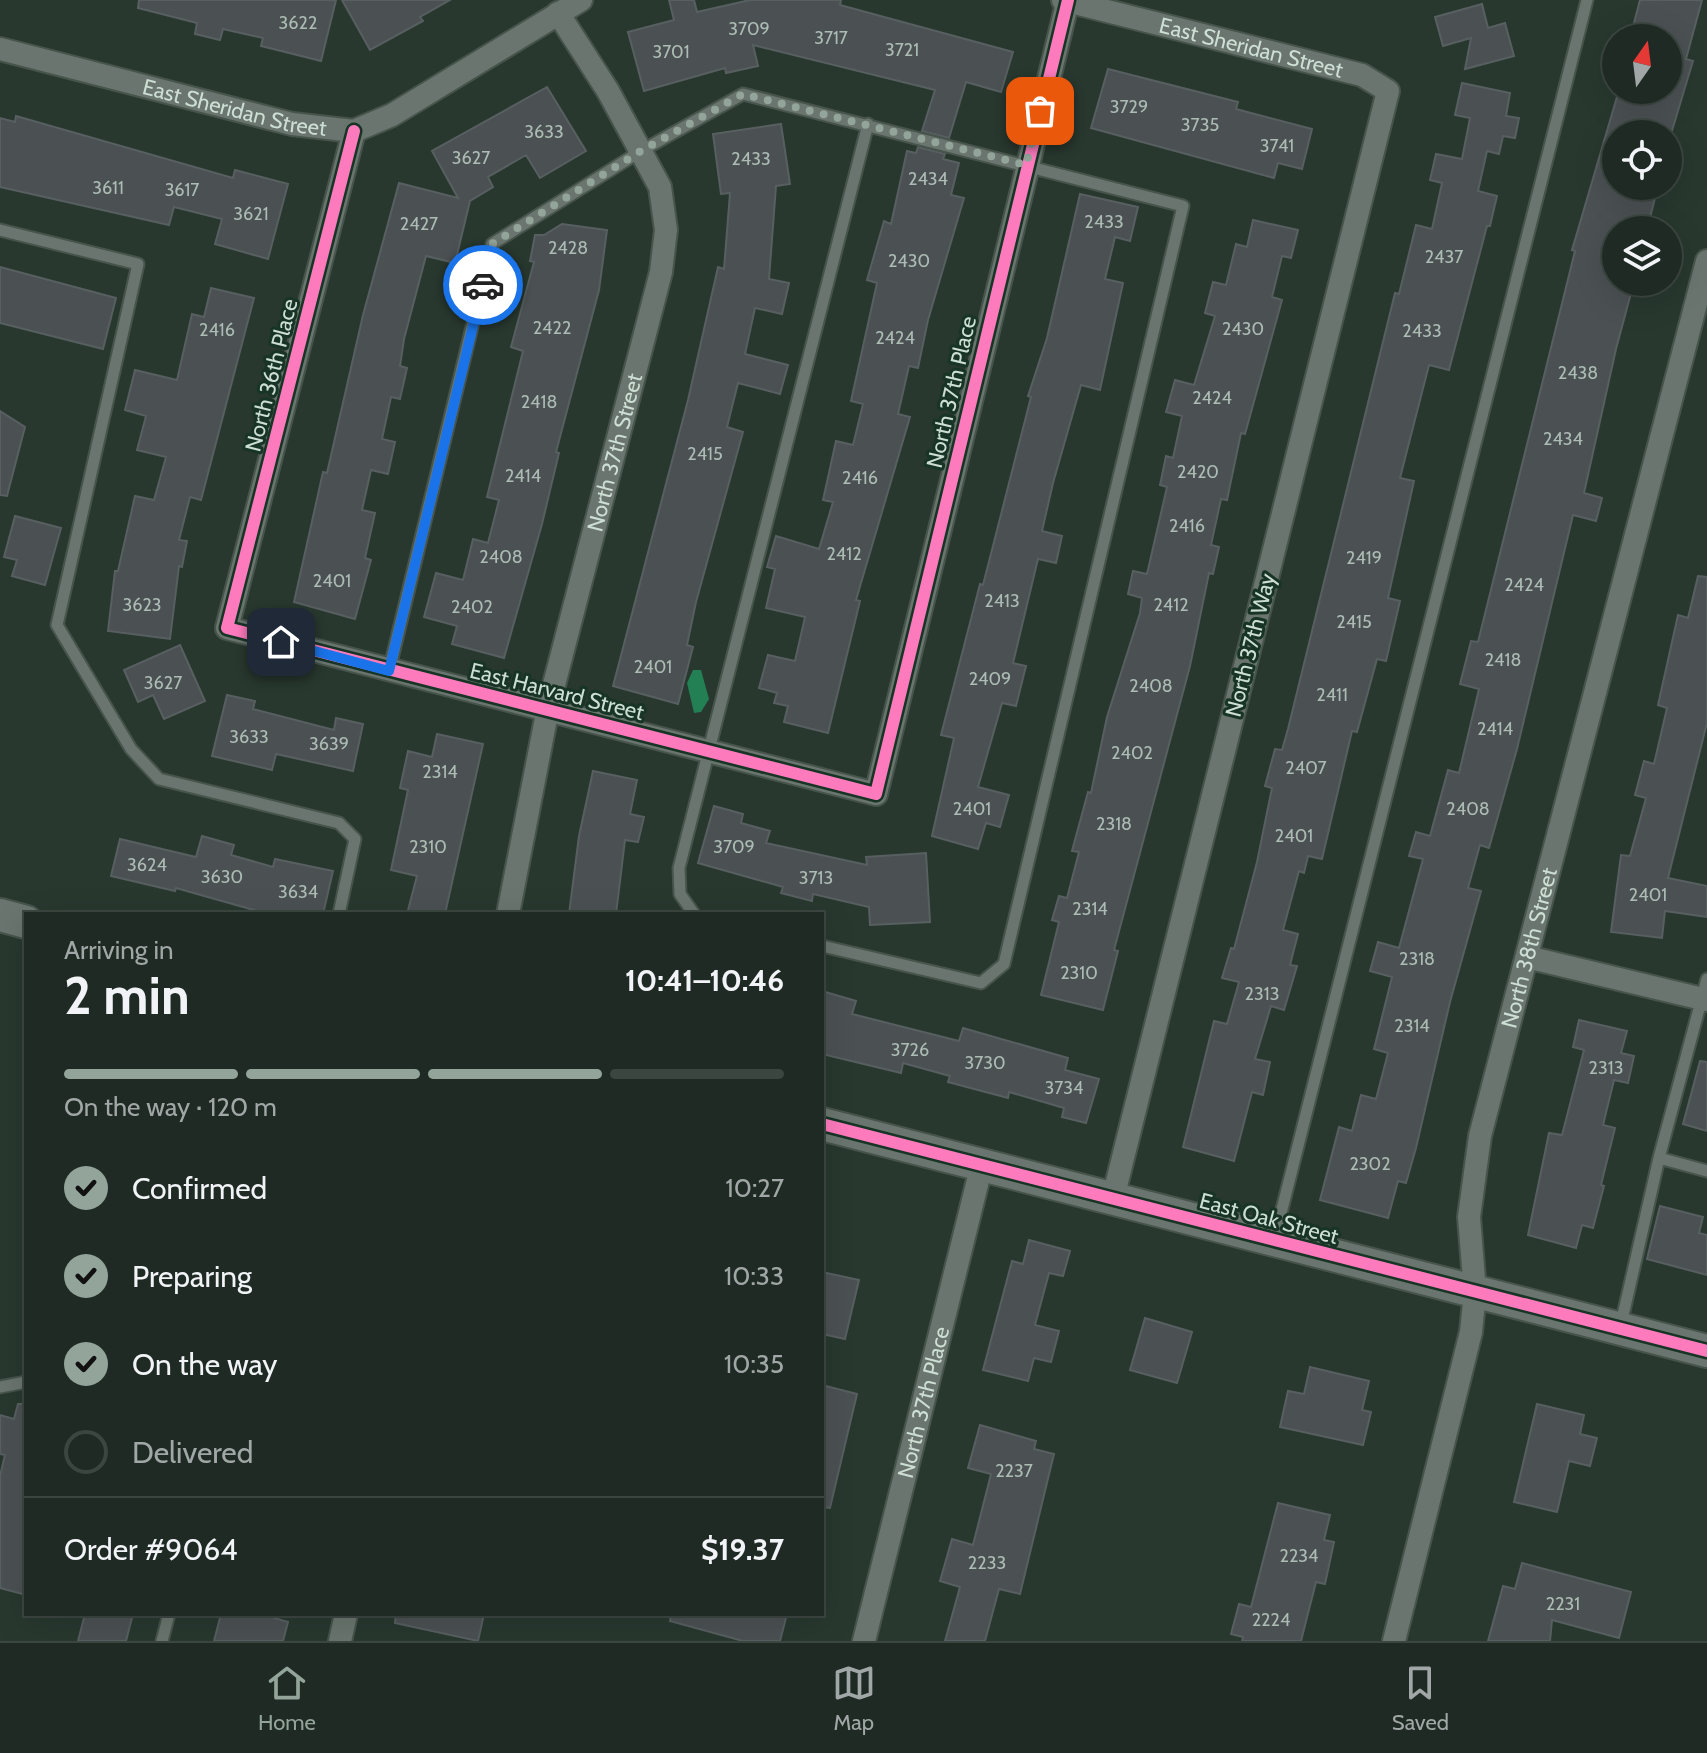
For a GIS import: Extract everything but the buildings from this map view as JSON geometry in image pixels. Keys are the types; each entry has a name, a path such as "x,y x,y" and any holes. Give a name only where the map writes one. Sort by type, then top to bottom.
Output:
{"street":[{"name":"East Sheridan Street","path":"0,49 292,124 354,131 392,115 581,0"},
{"name":"East Sheridan Street","path":"1066,0 1362,75 1388,91"},
{"name":"North 37th Place","path":"876,794 1066,0"},
{"name":"North 37th Street","path":"508,912 548,708 661,272 666,230 660,187 608,91 558,13"},
{"name":"North 37th Way","path":"1113,1198 1388,91"},
{"name":"North 36th Place","path":"227,628 354,131"},
{"name":"North 38th Street","path":"1394,1641 1471,1332 1475,1292 1469,1217 1476,1157 1707,261"},
{"name":"East Harvard Street","path":"227,628 876,794"},
{"path":"0,915 24,921"},
{"path":"1527,957 1705,992"},
{"name":"East Oak Street","path":"824,1124 1707,1351"},
{"name":"North 37th Place","path":"864,1641 982,1164"},
{"path":"340,1641 346,1616"}],"lane":[{"path":"1274,1240 1587,0"},
{"path":"389,671 492,244 641,151 743,94 1183,206 1004,964 981,983 824,946"},
{"path":"693,912 680,894 679,868 868,124"},
{"path":"0,230 138,264 57,625 131,749 159,779 339,823 355,839 339,912"},
{"path":"1620,1329 1659,1158 1705,992"},
{"path":"1659,1158 1707,1171"},
{"path":"0,1387 24,1382"},
{"path":"162,1641 168,1616"}],"shaded area":[{"path":"693,670 701,670 709,699 701,712 694,713 687,683"}],"cycle path":[{"path":"354,131 227,628 876,794 1068,0"},
{"path":"824,1125 1707,1351"}],"way so far":[{"path":"483,285 492,244 641,151 743,94 1026,165 1040,111"}],"route":[{"path":"281,642 389,671 483,285"}]}
